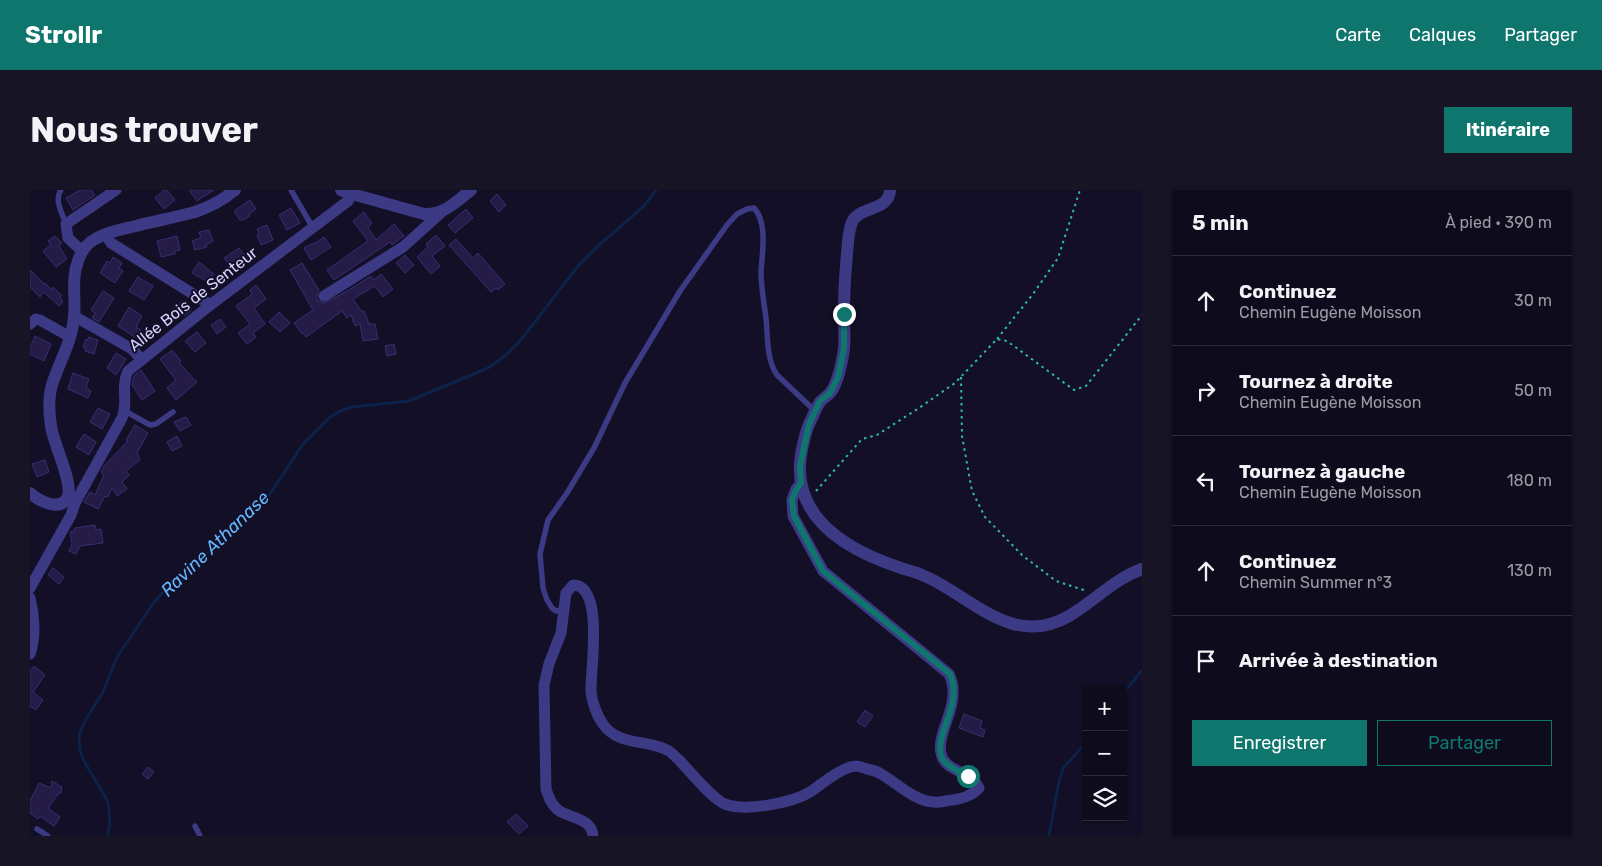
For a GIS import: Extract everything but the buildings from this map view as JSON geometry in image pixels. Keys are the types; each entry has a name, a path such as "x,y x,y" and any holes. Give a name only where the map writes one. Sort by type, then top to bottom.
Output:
{"street":[{"path":"82,251 68,238 66,224 116,190"},
{"path":"30,588 71,515 69,489 51,429 49,410 52,385 62,363 70,337 74,316 74,269 82,251 90,242 104,234 197,211 214,205 235,190"},
{"path":"324,296 403,247 443,211 470,190"},
{"path":"890,190 890,196 886,202 860,214 851,222 844,287 844,348 838,377 830,393 820,401 809,424 803,444 800,466 801,483 813,514 841,541 884,561 930,578 993,617 1016,626 1032,627 1049,624 1069,616 1130,573 1142,569"},
{"path":"353,193 424,214 434,214 443,211"},
{"name":"Allée Bois de Senteur","path":"125,412 124,379 128,371 209,306 348,201 353,193"},
{"path":"104,234 111,243 206,302 209,306"},
{"path":"74,316 132,349 141,359"},
{"path":"30,324 36,319 40,320 70,337"},
{"path":"30,493 45,503 55,505 71,500 125,412"},
{"path":"592,836 592,832 586,823 559,811 550,802 546,789 544,685 549,664 561,633 566,593 574,585 584,588 590,599 594,625 591,693 602,723 611,734 622,740 645,743 669,750 709,792 725,804 740,807 774,805 808,793 840,772 856,766 880,773 909,794 933,802 964,798 973,795 979,788 976,780 952,768 943,759 940,749 954,696 954,684 950,674 823,571 794,516 792,500 801,483"},
{"path":"30,598 33,613 30,654"}],"lane":[{"path":"61,190 58,200 66,224"},
{"path":"291,190 313,228"},
{"path":"564,610 556,611 552,608 543,588 540,554 548,520 594,448 625,383 680,291 727,225 737,214 747,209 754,208 758,213 761,223 764,249 761,272 762,286 768,346 773,370 776,375 816,411"},
{"path":"125,412 150,425 156,424 173,412"},
{"path":"195,826 200,836"},
{"path":"38,829 48,836"}],"path":[{"path":"815,492 862,439 877,435 955,383 997,339 1034,294 1058,258 1080,190"},
{"path":"997,339 1007,342 1074,390 1086,386 1142,315"},
{"path":"961,377 962,436 972,491 985,517 1022,555 1056,581 1099,594"}],"waterway":[{"name":"Ravine Athanase","path":"107,836 110,825 108,802 84,761 80,751 79,735 85,721 103,692 117,657 163,592 227,535 243,514 268,497 303,444 329,418 340,411 352,407 409,401 488,368 505,356 520,341 579,265 643,207 656,190"},
{"path":"1127,689 1142,670"},
{"path":"1049,836 1063,768 1082,747"}],"route":[{"path":"844,314 844,348 838,377 830,393 820,401 809,424 803,444 800,466 801,483 792,500 794,516 823,571 950,674 954,684 954,696 940,749 943,759 952,768 968,776"}]}
